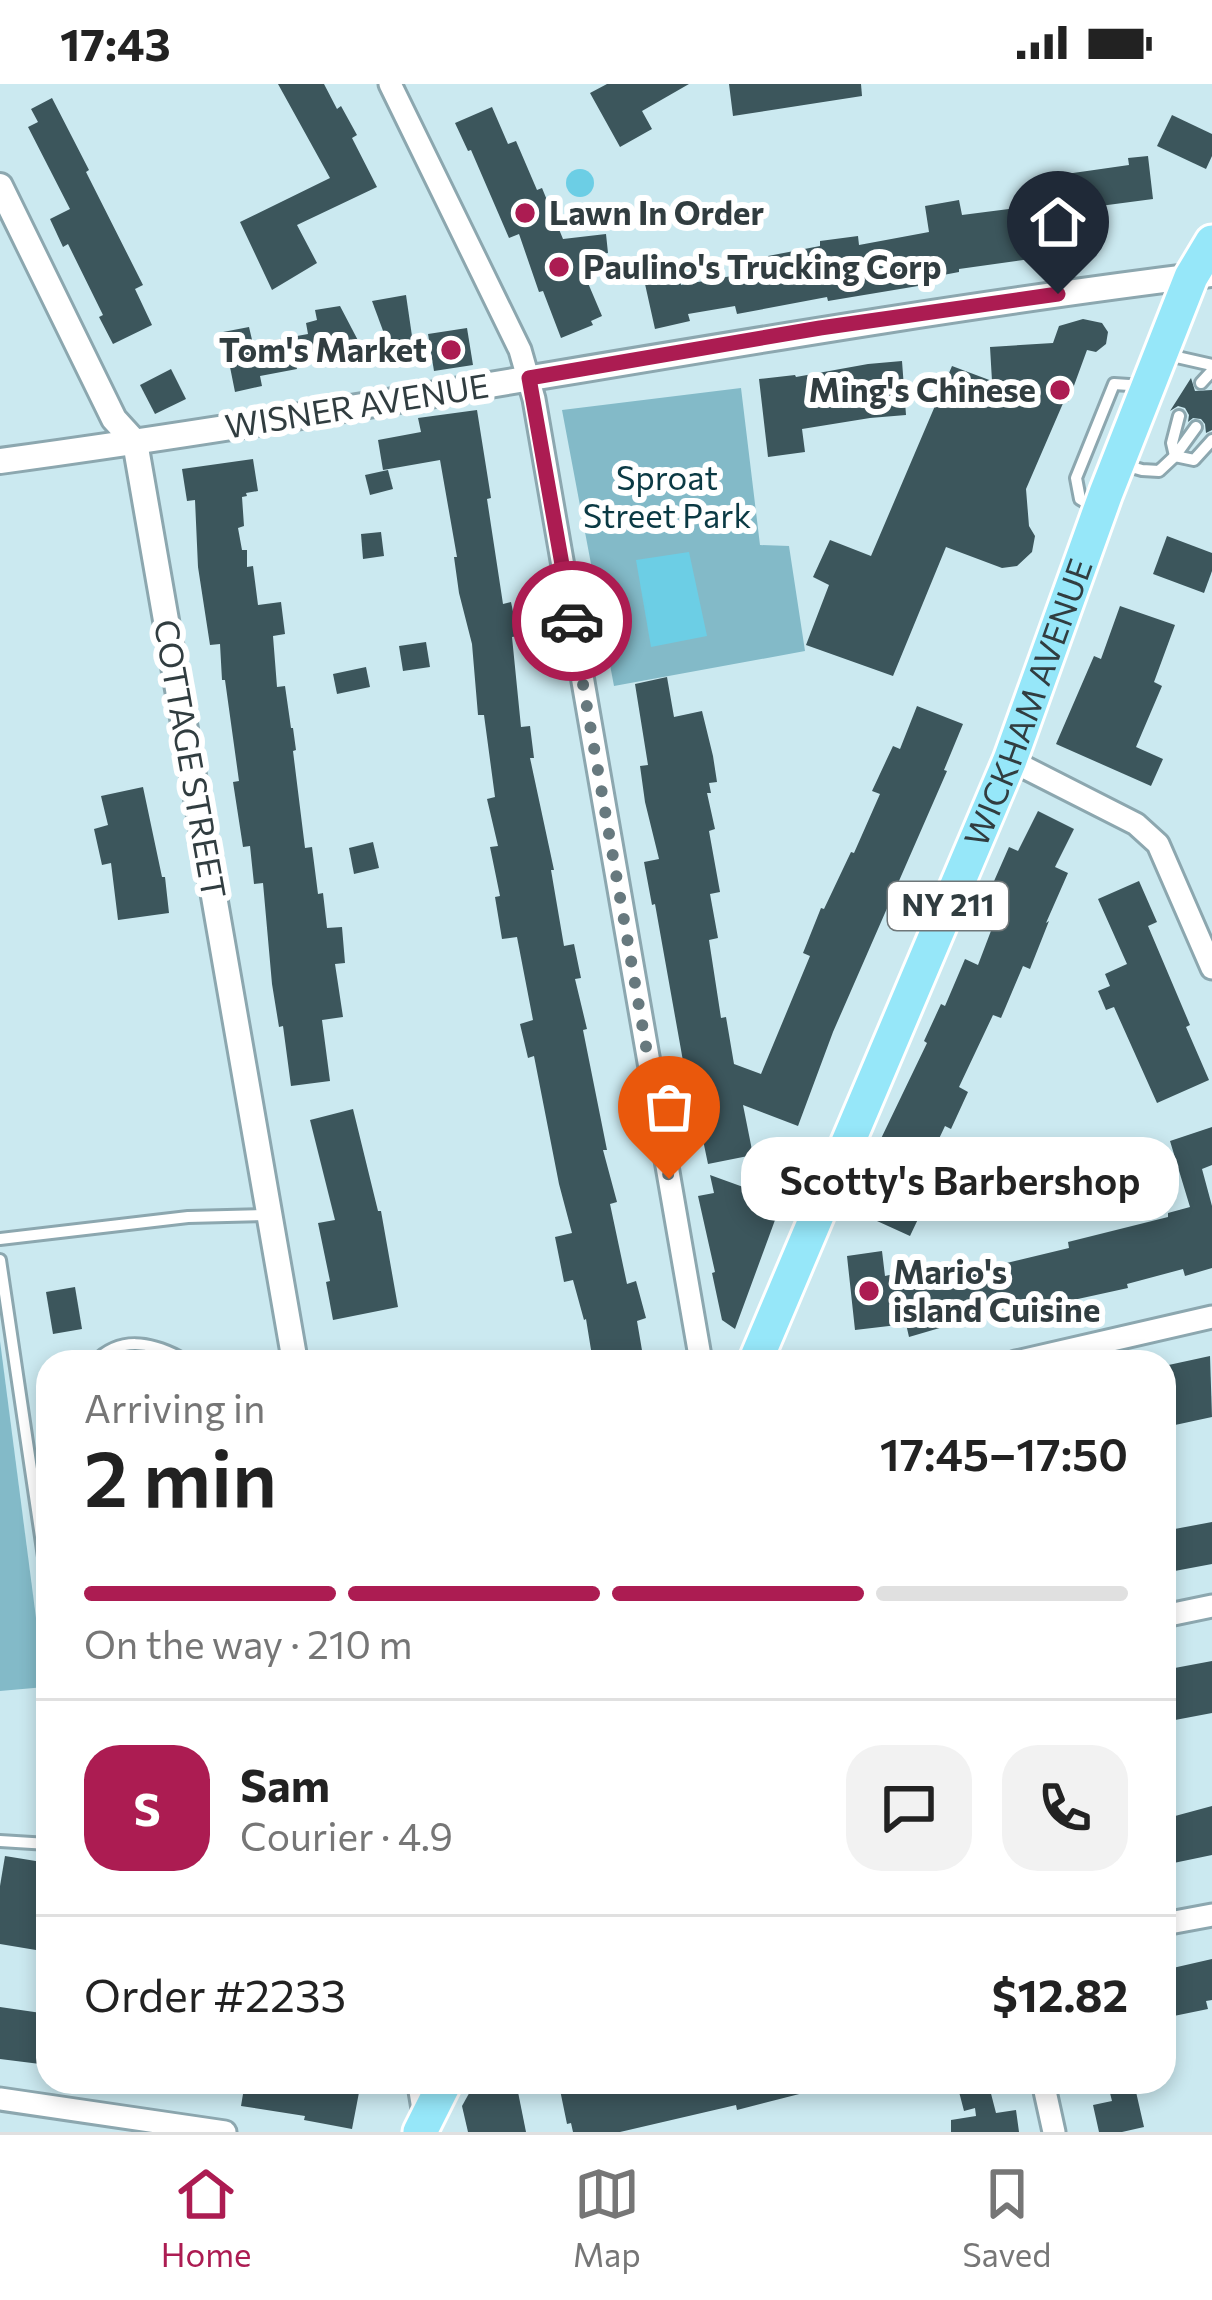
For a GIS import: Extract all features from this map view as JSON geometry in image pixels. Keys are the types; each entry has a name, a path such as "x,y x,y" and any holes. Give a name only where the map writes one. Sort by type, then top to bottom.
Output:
{"main road":[{"name":"WICKHAM AVENUE","path":"760,1350 1010,760 1118,463 1161,354 1202,276 1212,242"},
{"path":"425,2128 440,2094"}],"street":[{"path":"390,84 520,350 529,378 699,1350"},
{"name":"COTTAGE STREET","path":"0,186 110,410 134,442 293,1350"},
{"name":"WISNER AVENUE","path":"0,461 820,328 1202,276"},
{"path":"1010,760 1136,824 1158,844 1212,968"},
{"path":"1068,1350 1212,1317"},
{"path":"1176,1614 1212,1606"},
{"path":"1176,1922 1212,1915"},
{"path":"421,2094 425,2128"},
{"path":"1045,2094 1054,2132"},
{"path":"0,2099 209,2131"}],"lane":[{"path":"1161,354 1212,368 1201,383"},
{"path":"1100,511 1080,500 1076,478 1114,384 1148,387"},
{"path":"1174,456 1179,416"},
{"path":"1118,463 1160,471 1196,427"},
{"path":"1174,456 1194,460 1212,440"},
{"path":"0,1239 188,1217 269,1215"},
{"path":"0,1260 36,1503"},
{"path":"110,1350 138,1343 165,1350"},
{"path":"0,1841 36,1843"}],"green space":[{"name":"Sproat Street Park","path":"741,388 760,545 789,546 805,651 614,686 562,410"},
{"path":"0,1341 36,1618 36,1688 0,1691"}],"shaded area":[{"path":"580,169 590,173 594,183 590,193 580,197 570,193 566,183 570,173"},
{"path":"689,552 707,636 651,647 636,560"}],"building":[{"path":"278,84 324,84 357,135 352,138 377,187 297,225 317,263 272,290 240,222 330,178"},
{"path":"607,84 689,84 642,111 652,129 620,147 590,93"},
{"path":"729,84 861,84 862,96 733,116"},
{"path":"52,98 143,285 135,289 152,325 113,344 68,244 63,247 50,219 70,209 28,127 38,122 31,109"},
{"path":"492,107 508,144 516,141 537,190 542,188 563,239 606,234 608,253 584,257 590,274 585,276 602,316 591,321 593,325 561,338 519,234 509,238 455,123"},
{"path":"1172,115 1212,134 1212,156 1206,169 1157,146"},
{"path":"1148,156 1153,199 1100,206 1105,242 1057,248 1058,255 959,269 917,280 918,286 737,314 735,306 688,314 690,321 655,329 643,275 677,267 681,285 771,269 768,256 820,246 820,241 858,236 859,245 929,232 925,206 959,200 962,215 1009,209 1010,217 1070,207 1066,174 1129,165 1128,158"},
{"path":"406,295 413,343 389,347 372,301"},
{"path":"340,306 363,350 296,364 297,369 260,376 262,386 235,392 223,332 249,327 253,344 308,334 306,323 317,320 315,310"},
{"path":"1083,319 1102,323 1108,332 1106,344 1096,352 1087,350 1026,489 1029,526 1035,536 1032,552 1017,566 1002,568 946,547 893,676 806,645 829,585 813,577 830,540 871,556 952,366 992,381 990,347 1053,343 1059,326"},
{"name":"Tom's Market","path":"467,328 473,365 434,371 428,334"},
{"path":"902,361 906,415 802,429 805,452 768,457 759,379"},
{"path":"171,369 186,399 155,414 140,385"},
{"path":"1191,378 1195,391 1212,390 1212,430 1206,433 1201,419 1188,422 1185,408 1170,411"},
{"path":"477,410 503,604 511,602 518,636 512,637 521,727 530,726 534,758 530,758 554,870 564,946 574,944 581,978 575,979 587,1029 583,1030 607,1150 603,1150 617,1202 610,1204 627,1284 636,1281 646,1318 637,1321 642,1350 591,1350 573,1280 564,1282 555,1237 572,1233 534,1056 528,1058 520,1024 533,1020 517,937 502,939 490,847 498,846 487,799 495,797 440,460 383,470 378,440 421,432 418,418"},
{"path":"253,459 258,491 242,497 244,526 238,528 242,550 247,550 247,567 253,566 258,605 281,602 285,634 273,636 277,687 285,686 293,728 305,848 312,847 327,928 342,927 345,963 335,964 343,1017 322,1020 330,1081 291,1086 272,984 263,883 254,884 250,846 243,847 220,644 210,645 198,567 195,500 187,501 182,469"},
{"path":"388,470 393,489 370,495 365,475"},
{"path":"381,532 384,556 363,559 361,534"},
{"path":"1167,536 1212,553 1204,593 1153,574"},
{"path":"1120,606 1175,625 1154,682 1162,686 1136,747 1163,759 1151,786 1056,744 1094,656 1101,659"},
{"path":"426,642 430,667 403,671 399,646"},
{"path":"366,667 370,687 337,694 333,674"},
{"path":"667,677 674,717 702,711 713,756 717,782 709,783 711,793 707,793 720,892 710,894 718,938 709,940 721,1018 726,1017 734,1064 761,1074 810,956 803,953 821,908 854,853 880,794 872,791 893,746 900,749 917,706 963,724 798,1126 743,1105 753,1155 708,1164 698,1116 693,1117 644,862 659,859 640,766 648,765 635,684"},
{"path":"143,787 169,913 118,920 111,863 102,865 94,829 108,825 101,796"},
{"path":"1038,811 1074,829 1055,867 1068,873 1030,969 1023,966 1001,1018 993,1015 959,1087 968,1092 951,1129 945,1126 914,1192 928,1198 910,1236 855,1211 883,1152 876,1149 941,1004 945,1006 965,959 978,965 1005,894 991,888 1009,847 1018,851"},
{"path":"373,842 379,868 354,874 349,848"},
{"path":"1139,881 1157,922 1148,926 1209,1080 1157,1103 1114,1007 1106,1010 1098,991 1110,986 1105,974 1127,964 1098,899"},
{"path":"353,1109 381,1211 398,1307 333,1320 318,1223 335,1220 310,1120"},
{"path":"1212,1127 1212,1165 1202,1169 1212,1206 1212,1268 1185,1276 1183,1269 1127,1284 1128,1288 1023,1311 1021,1304 909,1337 906,1324 855,1330 847,1256 882,1251 885,1276 929,1266 932,1278 1069,1248 1068,1242 1168,1217 1168,1213 1190,1207 1170,1141"},
{"path":"710,1175 782,1201 735,1329 722,1320 698,1196 714,1193"},
{"path":"75,1287 82,1329 53,1334 46,1292"},
{"path":"1210,1356 1212,1417 1176,1425 1176,1363"},
{"path":"1212,1522 1212,1564 1176,1571 1176,1529"},
{"path":"1212,1661 1212,1713 1176,1720 1176,1668"},
{"path":"1212,1806 1212,1855 1176,1862 1176,1816"},
{"path":"5,1856 36,1861 36,1950 0,1944"},
{"path":"1212,1959 1208,2009 1176,2016 1176,1967"},
{"path":"0,2007 36,2012 36,2064 0,2059"},
{"path":"243,2094 359,2094 352,2129 241,2106"},
{"path":"469,2094 518,2094 526,2132 468,2132 462,2106"},
{"path":"561,2094 799,2094 620,2132 573,2132 571,2123 567,2124"},
{"path":"960,2094 991,2094 996,2113 1016,2110 1019,2132 951,2132 951,2120 976,2116 975,2108 964,2111"},
{"path":"1110,2094 1136,2094 1144,2127 1099,2132 1093,2105 1112,2101"}],"way so far":[{"path":"572,621 669,1179"}],"place":[{"name":"Lawn In Order","path":"525,213"},
{"name":"Paulino's Trucking Corp","path":"559,267"},
{"name":"Tom's Market","path":"451,350"},
{"name":"Ming's Chinese","path":"1060,390"},
{"name":"Scotty's Barbershop","path":"669,1179"},
{"name":"Mario's island Cuisine","path":"869,1291"}],"route":[{"path":"572,621 529,378 820,328 1058,294"}]}
